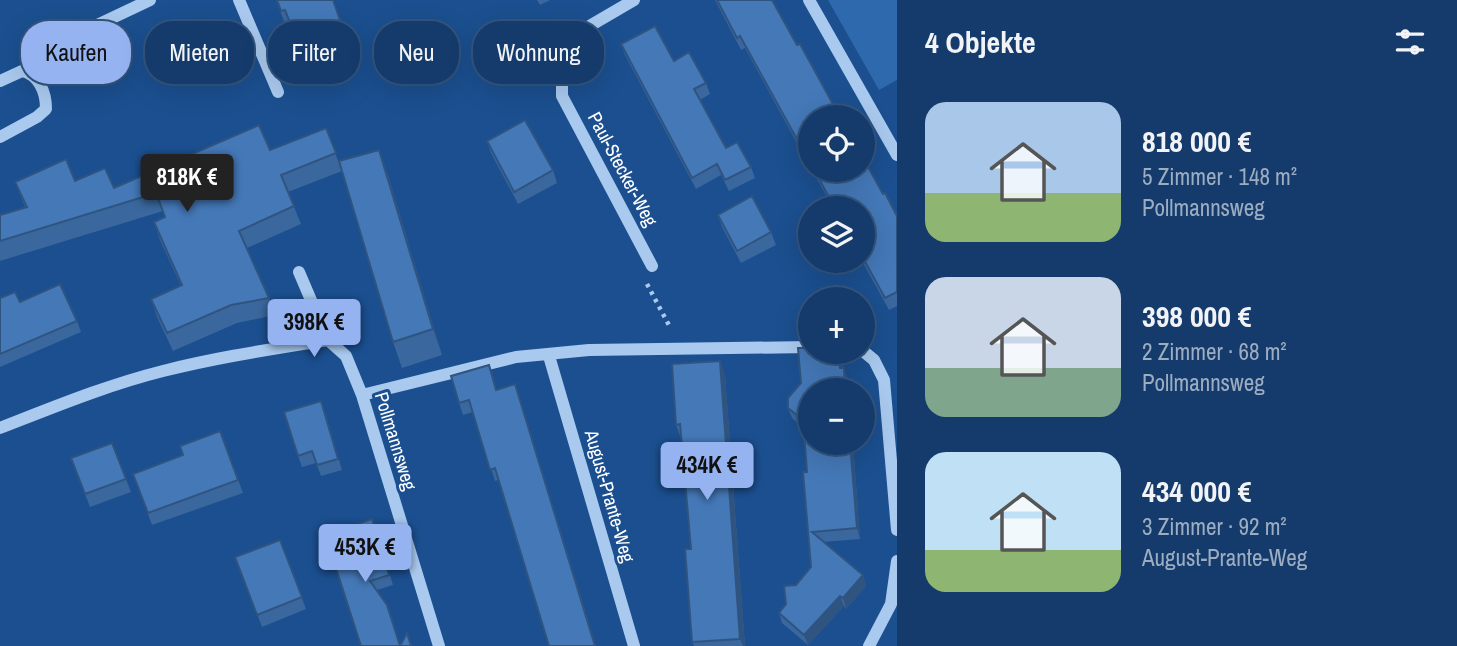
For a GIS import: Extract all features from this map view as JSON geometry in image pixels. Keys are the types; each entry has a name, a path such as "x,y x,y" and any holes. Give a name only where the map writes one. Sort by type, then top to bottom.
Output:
{"street":[{"path":"106,21 150,0"},
{"path":"239,0 278,92"},
{"name":"Paul-Stecker-Weg","path":"634,0 581,31 562,61 562,96 652,266"},
{"path":"808,0 897,155"},
{"path":"0,81 21,71"},
{"path":"0,137 37,117 46,109 46,100 39,84"},
{"name":"Pollmannsweg","path":"299,272 328,340 345,356 362,395 439,646"},
{"path":"0,428 105,388 163,371 229,356 328,340"},
{"path":"362,395 516,358 589,350 798,347"},
{"name":"August-Prante-Weg","path":"549,356 634,646"},
{"path":"875,362 884,380 897,530"},
{"path":"869,646 891,604 897,561"}],"path":[{"path":"652,266 645,281 681,348"}],"shaded area":[{"path":"828,0 897,0 897,80 879,90"}],"building":[{"path":"277,0 333,0 340,20 289,21 285,10 281,11"},
{"path":"717,0 772,0 833,105 798,105 798,141 740,36 737,38"},
{"path":"655,26 674,61 689,52 706,83 694,89 726,148 737,142 751,167 725,180 717,164 692,178 621,44"},
{"path":"525,120 553,170 514,192 487,141"},
{"path":"259,125 270,150 326,128 336,153 281,175 294,206 239,231 269,298 231,305 167,333 151,299 182,285 154,222 165,217 156,193 0,241 0,215 27,207 15,182 66,159 75,181 105,168 114,188"},
{"path":"379,150 433,329 393,342 339,161"},
{"path":"875,180 883,194 885,193 897,216 897,292 885,298 871,273 875,273 875,196 828,196 821,182 875,182"},
{"path":"752,196 771,232 737,251 718,215"},
{"path":"60,284 77,321 0,354 0,298 15,292 20,302"},
{"path":"720,361 740,639 692,642 685,549 691,549 680,424 676,425 672,364"},
{"path":"799,364 840,364 840,368 844,368 844,378 801,378"},
{"path":"489,365 496,390 515,384 595,646 549,646 495,468 490,470 469,400 459,403 451,376"},
{"path":"798,386 798,416 788,408 788,398"},
{"path":"321,401 338,459 317,465 312,451 298,456 284,412"},
{"path":"220,431 238,480 148,513 133,474 183,455 180,446"},
{"path":"112,443 126,479 85,494 71,458"},
{"path":"806,455 851,455 857,528 812,532 863,575 804,635 779,613 786,604 784,586 796,585 811,567 803,472 807,472"},
{"path":"372,519 389,575 370,581 387,605 400,646 361,646 335,565 343,562 333,532"},
{"path":"280,540 302,597 257,615 235,557"},
{"path":"407,633 411,646 400,646"}]}
